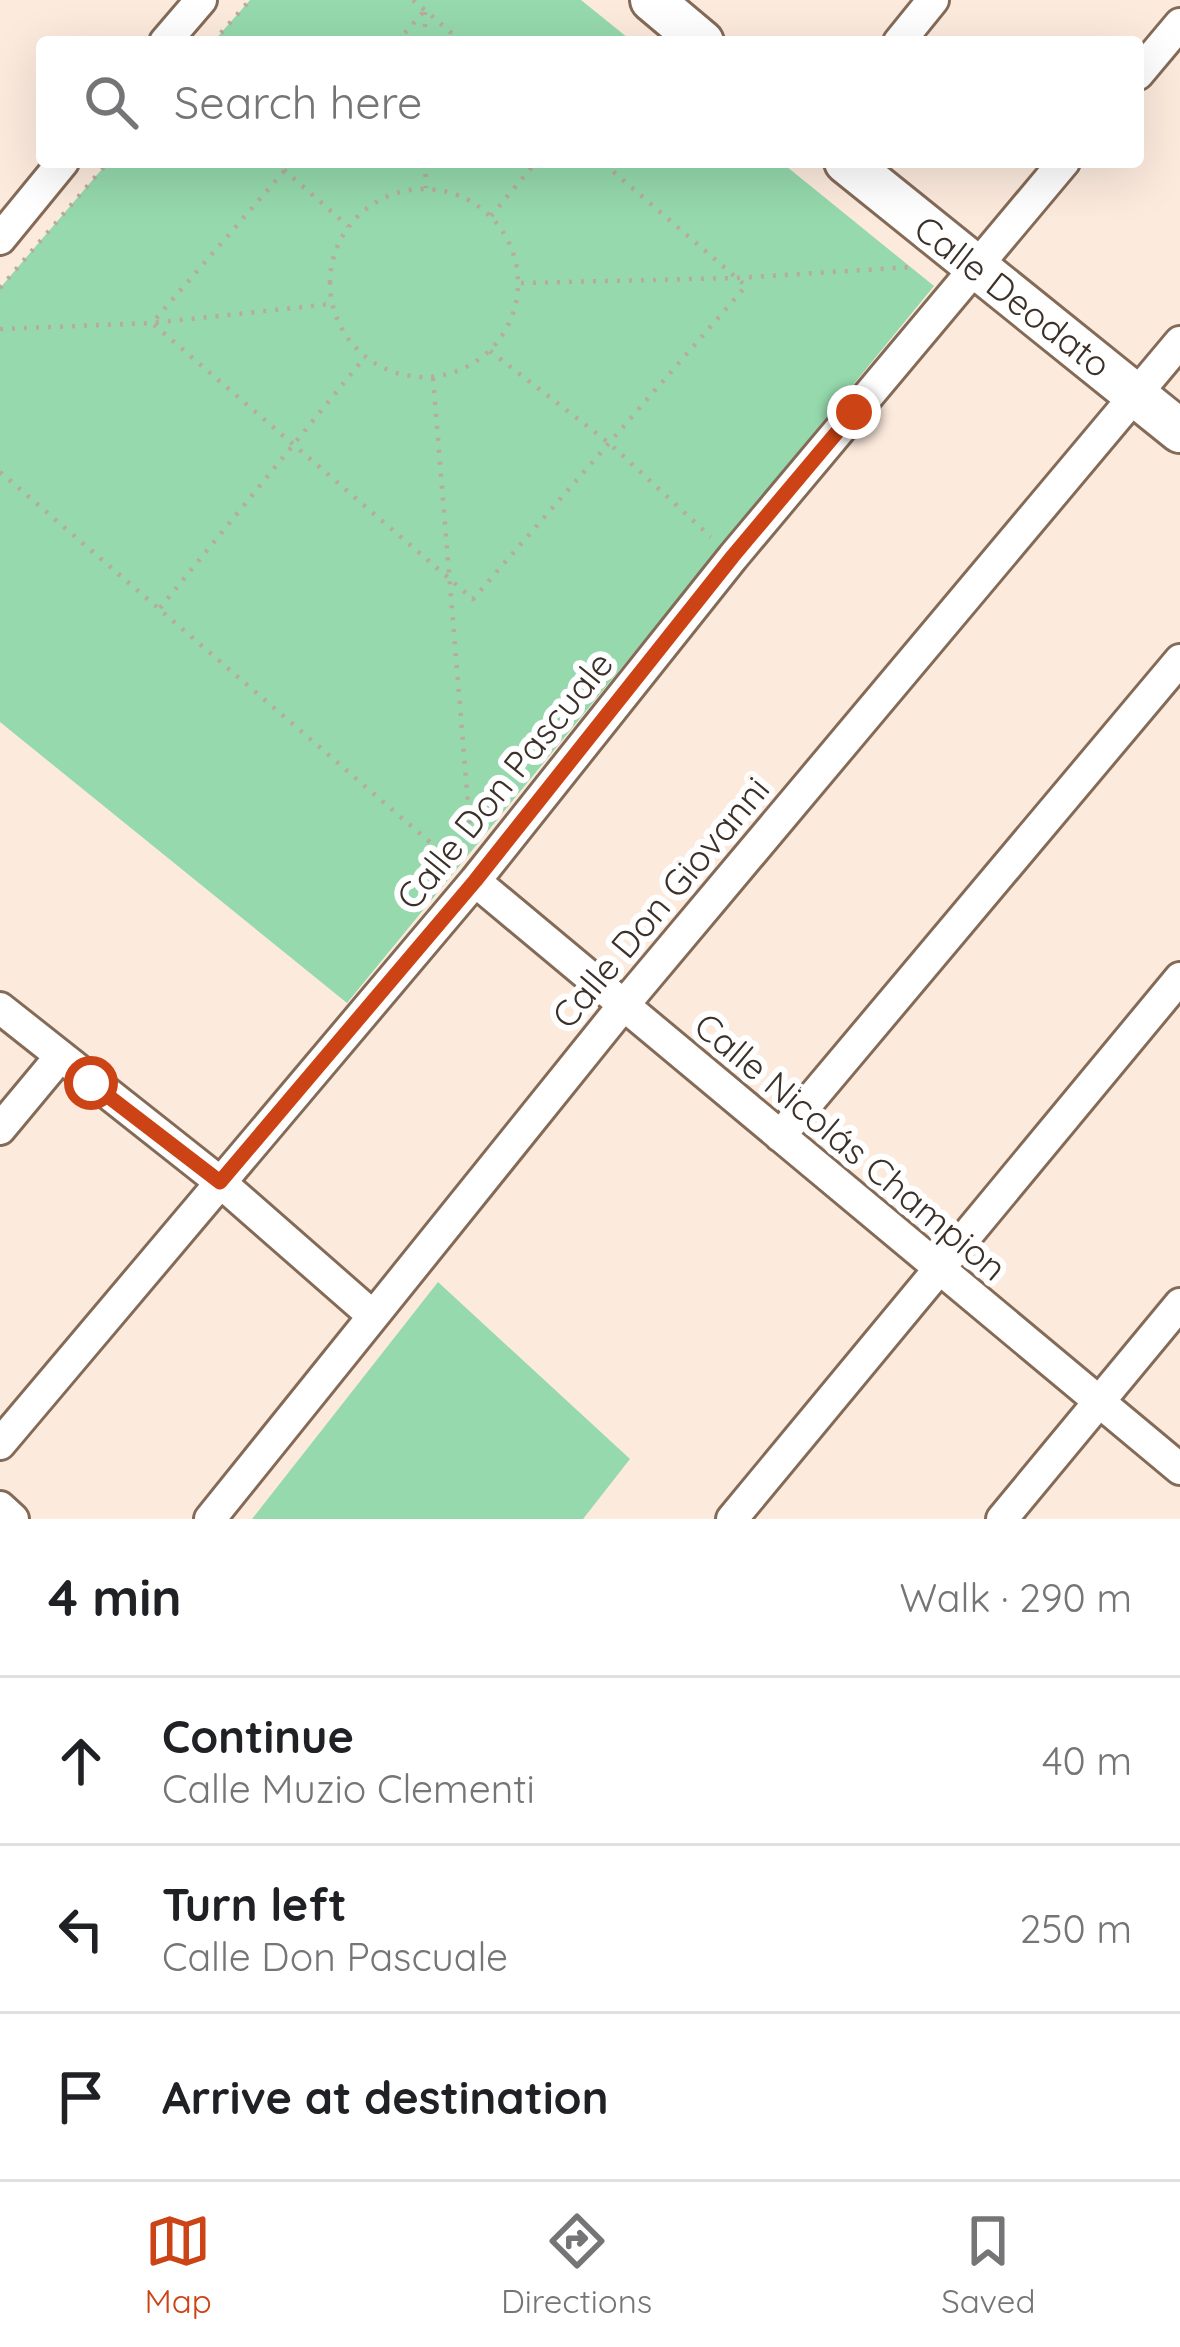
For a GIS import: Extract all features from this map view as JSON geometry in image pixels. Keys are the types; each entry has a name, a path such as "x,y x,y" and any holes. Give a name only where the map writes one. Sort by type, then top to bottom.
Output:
{"street":[{"path":"170,36 201,0"},
{"path":"904,36 934,0"},
{"path":"660,3 696,36"},
{"path":"1144,67 1180,25"},
{"path":"0,239 58,168"},
{"name":"Calle Deodato","path":"853,168 1180,431"},
{"name":"Calle Don Pascuale","path":"0,1444 475,881 733,556 1059,168"},
{"name":"Calle Don Giovanni","path":"210,1519 622,1006 1180,342"},
{"path":"780,1136 1180,660"},
{"name":"Calle Nicolás Champion","path":"475,881 1180,1469"},
{"path":"732,1519 1180,978"},
{"path":"0,1008 220,1182 373,1316"},
{"path":"0,1129 59,1058"},
{"path":"1002,1519 1180,1304"},
{"path":"0,1507 14,1519"}],"path":[{"path":"218,36 250,0"},
{"path":"413,0 455,36"},
{"path":"402,36 425,10"},
{"path":"425,10 425,36"},
{"path":"0,288 103,168"},
{"path":"282,168 348,226"},
{"path":"425,168 425,188"},
{"path":"490,216 531,168"},
{"path":"152,323 473,599 746,286 609,168"},
{"path":"152,323 285,170"},
{"path":"425,188 472,201 490,216 506,236 519,283 511,320 490,351 454,373 434,377 409,376 365,357 350,342 332,304 331,263 348,226 382,198 425,188"},
{"path":"519,283 737,278 911,267"},
{"path":"0,329 152,323 332,304"},
{"path":"490,351 609,443 733,556"},
{"path":"159,609 365,357"},
{"path":"434,377 475,881"},
{"path":"0,472 475,881"}],"green space":[{"path":"250,0 581,0 626,36 218,36"},
{"path":"103,168 788,168 934,286 347,1003 0,722 0,288"},
{"path":"438,1282 630,1459 583,1519 252,1519"}],"route":[{"path":"91,1083 220,1182 475,881 733,556 854,412"}]}
